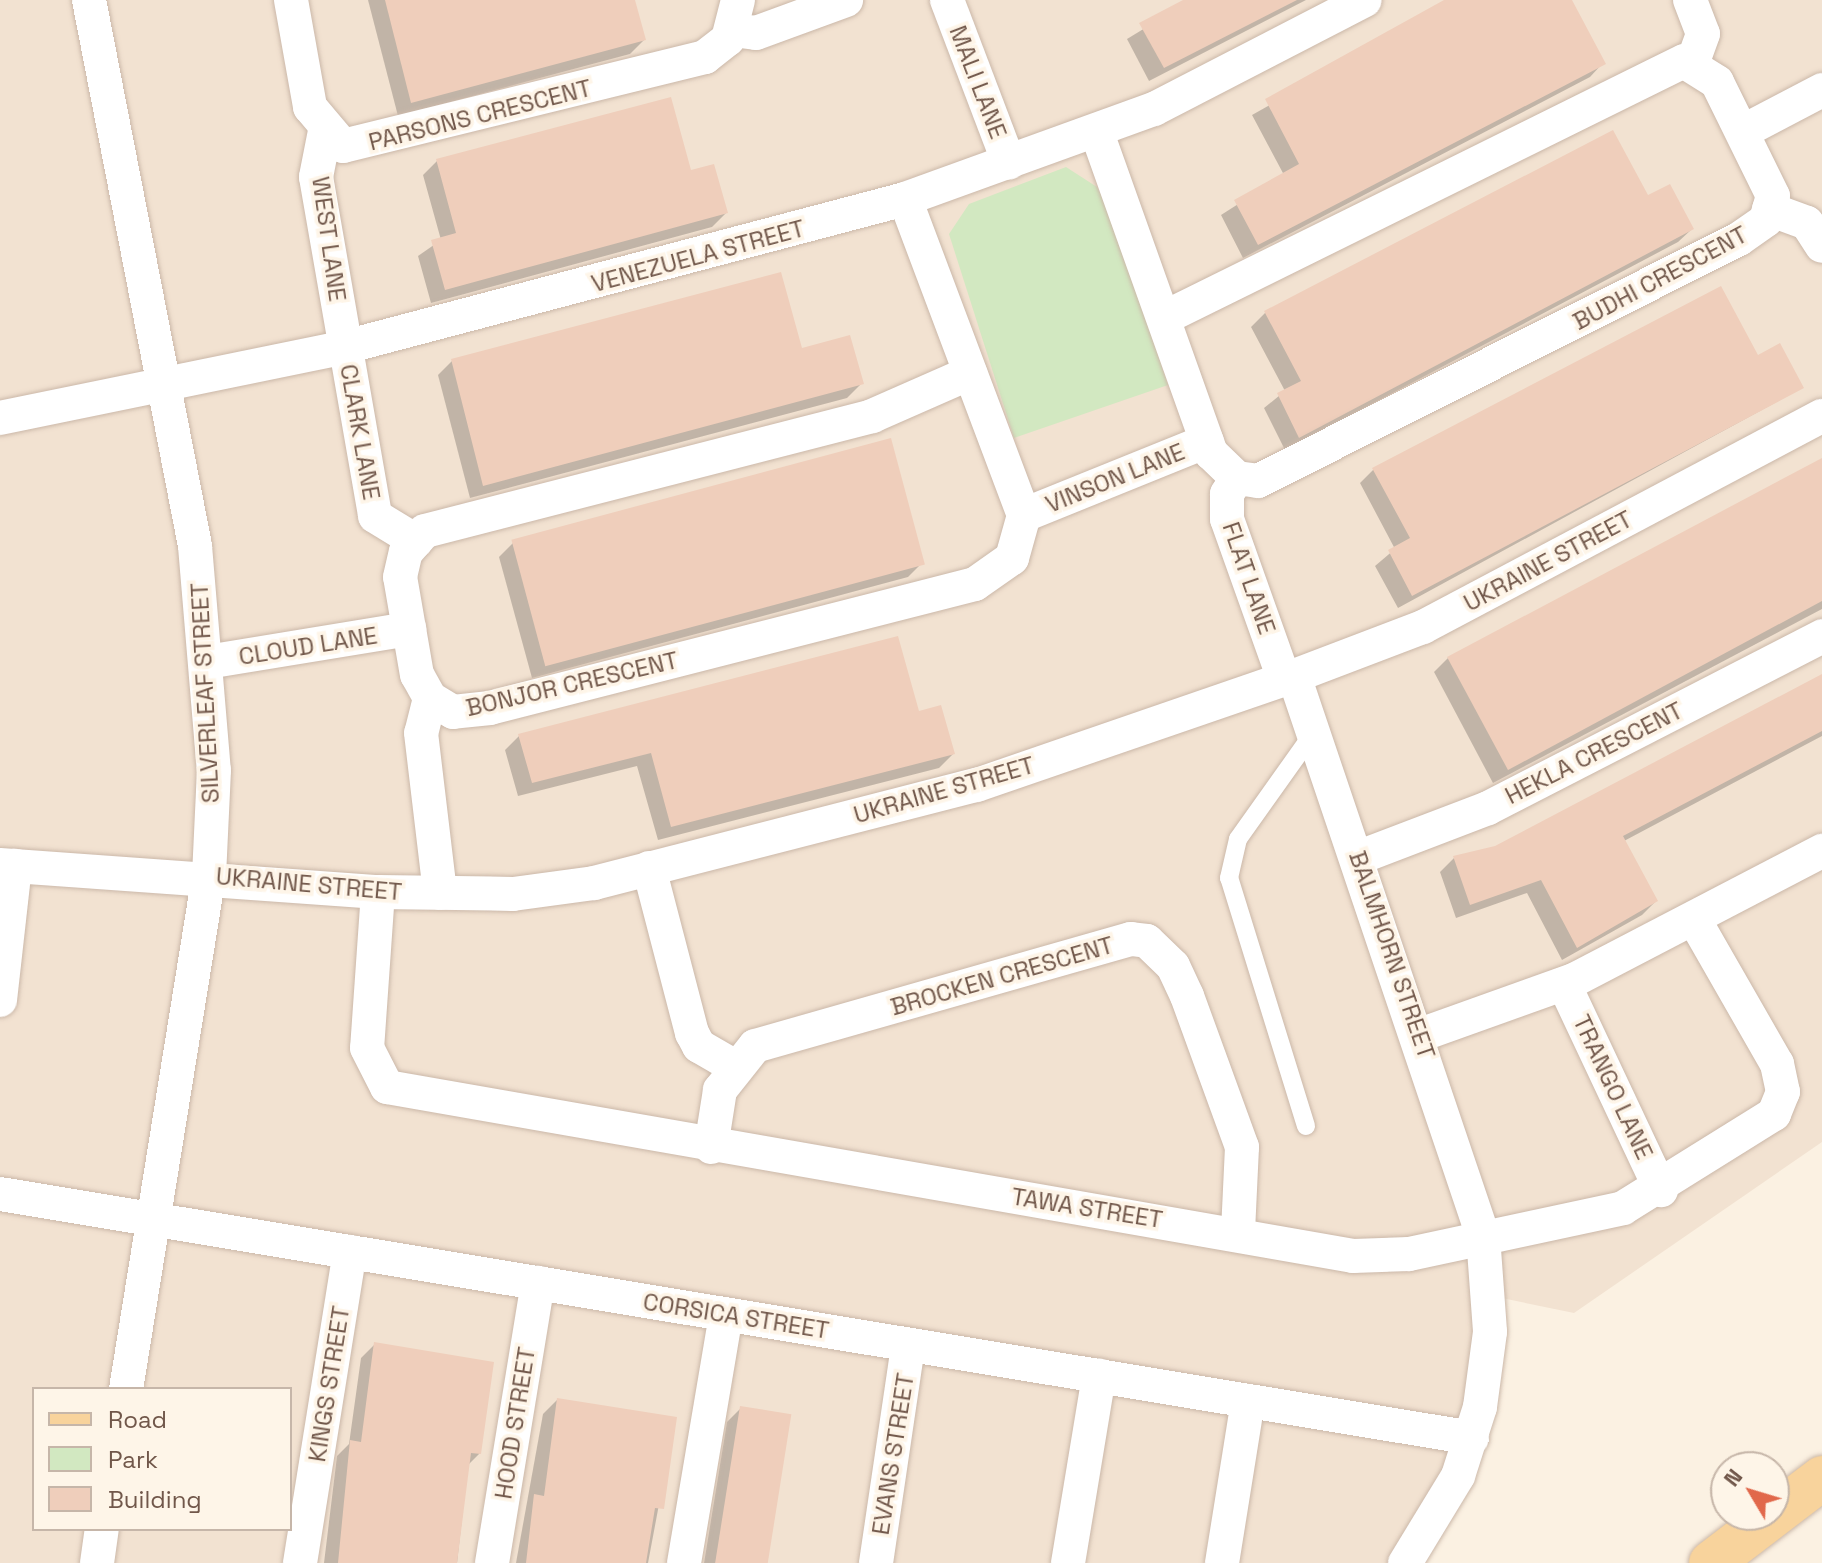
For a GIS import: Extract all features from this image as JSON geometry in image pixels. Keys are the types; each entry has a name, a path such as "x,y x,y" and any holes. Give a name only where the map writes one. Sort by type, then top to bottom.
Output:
{"main road":[{"path":"1711,1563 1822,1478"}],"street":[{"name":"SILVERLEAF STREET","path":"89,0 195,546 214,770 209,875 126,1387"},
{"path":"291,0 310,107 325,131"},
{"path":"735,15 756,33 846,0"},
{"name":"MALI LANE","path":"947,0 1009,163"},
{"name":"VENEZUELA STREET","path":"0,418 163,381 345,347 905,199 1097,133 1365,0"},
{"path":"1166,317 1660,68 1692,64 1703,34 1690,0"},
{"name":"PARSONS CRESCENT","path":"325,131 343,146 372,143 705,57 735,15"},
{"name":"BUDHI CRESCENT","path":"1237,478 1279,474 1739,239 1766,220 1769,209 1766,171 1717,82 1692,64"},
{"path":"1744,131 1822,90"},
{"name":"WEST LANE","path":"325,131 316,177 345,347"},
{"path":"1097,133 1166,317 1207,441 1220,466 1237,478"},
{"path":"905,199 1024,515"},
{"path":"1769,209 1807,223 1822,246"},
{"name":"CLARK LANE","path":"345,347 375,516 416,541"},
{"path":"416,541 453,521 872,416 970,373"},
{"name":"UKRAINE STREET","path":"8,865 209,875 378,892 555,892 977,785 1289,678 1423,627 1822,416"},
{"name":"VINSON LANE","path":"1024,515 1207,441"},
{"name":"FLAT LANE","path":"1237,478 1227,494 1227,519 1289,678"},
{"name":"BONJOR CRESCENT","path":"416,541 400,577 409,629 430,698 453,712 490,708 975,584 1012,558 1024,515"},
{"name":"CLOUD LANE","path":"207,662 409,629"},
{"name":"HEKLA CRESCENT","path":"1360,857 1488,808 1822,636"},
{"name":"BALMHORN STREET","path":"1289,678 1314,732 1360,857 1483,1236 1490,1332 1472,1438 1439,1513 1405,1563"},
{"path":"430,698 421,733 440,893"},
{"path":"1420,1035 1564,984 1822,851"},
{"path":"0,1000 8,865"},
{"path":"649,868 692,1033 699,1046 733,1066 713,1114 711,1147"},
{"name":"TAWA STREET","path":"378,892 367,1048 387,1087 711,1147 1238,1233 1353,1256 1409,1254 1483,1236 1602,1214 1661,1190 1765,1122 1780,1104 1782,1077 1694,919"},
{"name":"BROCKEN CRESCENT","path":"733,1066 782,1035 1147,941 1183,986 1242,1147 1238,1233"},
{"name":"TRANGO LANE","path":"1564,984 1661,1190"},
{"name":"CORSICA STREET","path":"0,1194 1472,1438"},
{"name":"KINGS STREET","path":"300,1563 350,1252"},
{"name":"HOOD STREET","path":"492,1563 538,1283"},
{"path":"684,1563 726,1315"},
{"name":"EVANS STREET","path":"876,1563 908,1345"},
{"path":"1068,1563 1099,1376"},
{"path":"1222,1563 1248,1401"},
{"path":"97,1563 102,1531"}],"lane":[{"path":"1306,1126 1229,878 1238,839 1314,732"}],"shaded area":[{"path":"0,0 1822,0 1822,1142 1574,1313 1492,1296 1485,1373 1403,1563 0,1563"}],"green space":[{"path":"1066,167 1097,187 1108,209 1168,385 1014,438 949,234 969,204"}],"building":[{"path":"385,0 635,0 646,40 411,103"},
{"path":"1183,0 1297,0 1164,68 1139,23"},
{"path":"1444,0 1572,0 1606,64 1258,245 1234,200 1299,164 1265,99"},
{"path":"671,97 691,170 714,164 728,213 445,290 431,240 456,233 436,159"},
{"path":"1613,130 1648,195 1670,184 1694,229 1299,438 1277,393 1301,381 1264,311"},
{"path":"781,272 802,348 850,335 864,384 483,486 451,359"},
{"path":"1721,286 1758,355 1780,343 1804,388 1412,596 1388,550 1410,538 1372,468"},
{"path":"891,438 925,565 545,666 511,540"},
{"path":"1822,458 1822,601 1508,770 1447,657"},
{"path":"898,636 919,711 941,705 955,754 671,827 651,753 532,783 518,734"},
{"path":"1822,674 1822,731 1623,836 1658,901 1577,948 1541,880 1470,905 1453,856 1495,846"},
{"path":"374,1342 494,1362 481,1454 471,1453 457,1563 338,1563 350,1440 361,1442"},
{"path":"557,1398 677,1417 664,1509 655,1508 646,1563 526,1563 534,1494 544,1496"},
{"path":"740,1406 791,1414 768,1563 715,1563"}]}
